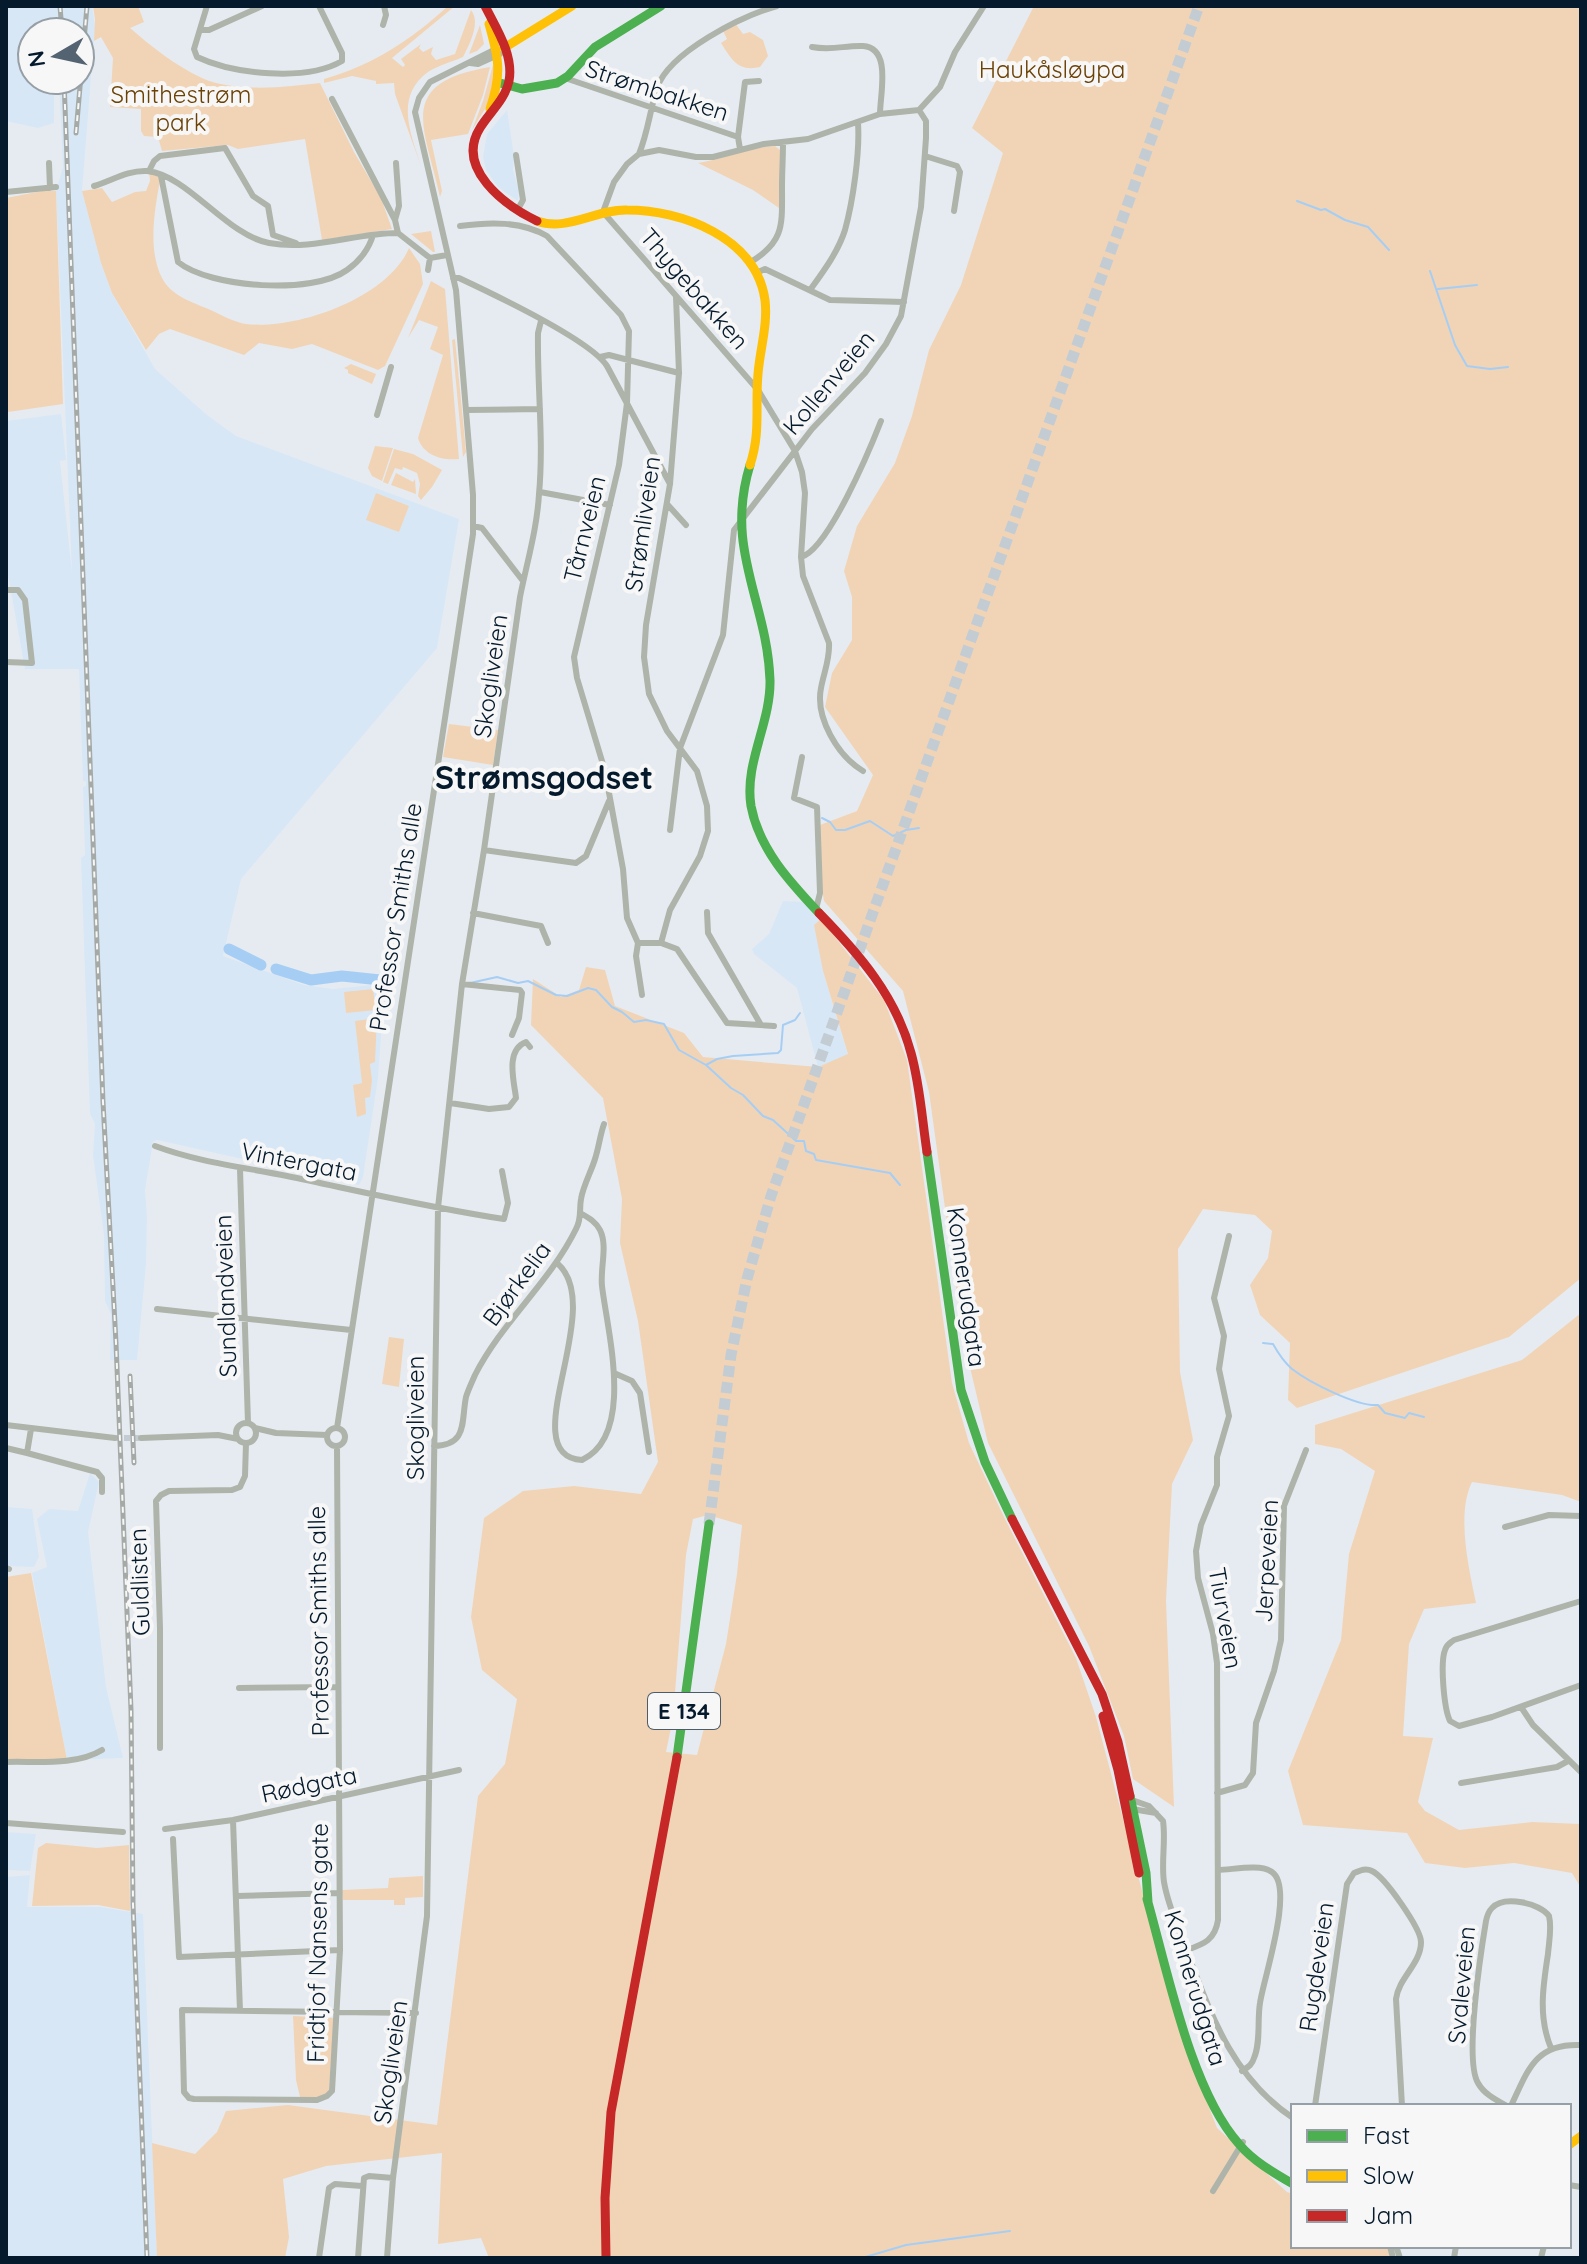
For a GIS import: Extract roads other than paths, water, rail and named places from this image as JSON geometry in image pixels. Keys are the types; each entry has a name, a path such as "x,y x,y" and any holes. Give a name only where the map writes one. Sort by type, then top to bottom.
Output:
{"main road":[{"name":"Konnerudgata","path":"483,6 509,67 504,85 475,137 474,162 485,182 518,209 539,222 554,225 603,212 641,211 689,221 733,245 756,273 764,296 765,311 754,388 759,426 742,496 740,523 770,679 766,716 751,775 752,809 769,851 876,978 903,1027 917,1077 954,1351 969,1417 993,1483 1090,1674 1130,1805 1134,1854 1184,2030 1217,2116 1257,2162 1291,2183"},
{"path":"500,51 572,6"},
{"path":"504,85 536,88 565,78 595,47 661,6"},
{"name":"E 134","path":"604,2258 605,2147 690,1673 709,1524"},
{"name":"Konnerudgata","path":"1241,2144 1291,2177"}],"street":[{"path":"207,6 194,49 197,57 241,70 268,72 304,71 338,64 343,59 319,6"},
{"path":"200,30 209,30 262,6"},
{"path":"383,25 386,15 384,6"},
{"path":"603,212 614,182 639,154 665,71 675,60 760,10 777,6"},
{"path":"639,154 659,150 713,157 740,149 808,139 880,114 919,110 940,87 955,52 984,6"},
{"path":"812,47 829,50 863,46 879,53 882,72 880,114"},
{"name":"Professor Smiths alle","path":"337,1428 473,526 453,278 417,127 416,106 430,82 500,51"},
{"name":"Strømbakken","path":"565,78 738,137"},
{"name":"Strømbakken","path":"740,149 738,137 745,82 759,81"},
{"path":"332,99 395,220 398,233"},
{"name":"Kollenveien","path":"740,523 795,451 876,358 895,328 904,302 917,239 926,121 919,110"},
{"path":"810,290 845,230 859,146 858,123"},
{"path":"749,263 763,254 782,227 783,143"},
{"path":"149,171 160,156 225,148 253,196 268,206 273,235"},
{"path":"516,155 523,200 518,209"},
{"path":"925,156 957,166 960,172 954,211"},
{"path":"6,192 53,188 49,163"},
{"path":"395,220 399,206 396,163"},
{"path":"94,186 131,172 149,171 181,186 252,237 267,243 302,245 398,233 430,258"},
{"path":"161,176 178,262 232,284 295,286 342,273 367,249 374,235"},
{"name":"Thygebakken","path":"603,212 754,388 795,451 805,493 801,557 803,576 829,643 830,655 821,695 824,715 835,743 854,766 863,771"},
{"name":"Tårnveien","path":"460,226 497,223 527,228 547,236 624,319 629,331 627,403 619,465 574,657 577,678 600,751 623,869 627,918 638,943 636,956 642,995"},
{"path":"252,237 273,235 302,245"},
{"path":"430,258 447,255"},
{"path":"428,270 430,258"},
{"path":"756,273 765,269 830,300 904,302"},
{"path":"453,278 480,288 600,357 670,484"},
{"name":"Strømliveien","path":"661,943 670,910 700,856 708,831 707,806 697,771 667,731 649,694 644,657 646,625 670,484 679,373 676,297"},
{"name":"Skogliveien","path":"387,2258 393,2178 427,1916 438,1208 462,984 523,581 531,556 540,492 538,333 541,321"},
{"path":"600,357 609,355 679,373"},
{"path":"377,415 391,367"},
{"path":"466,410 540,409"},
{"path":"801,557 812,552 853,487 881,421"},
{"path":"540,492 610,505"},
{"path":"667,504 686,525"},
{"name":"Konnerudgata","path":"680,748 723,635 734,530 740,523"},
{"path":"473,526 483,529 523,581"},
{"path":"6,590 18,590 25,600 32,663 6,662"},
{"path":"670,830 680,748"},
{"path":"802,757 794,798 817,807 820,893 816,909"},
{"path":"484,850 576,863 586,856 610,801"},
{"path":"707,912 708,933 761,1025"},
{"path":"473,913 541,926 548,943"},
{"path":"638,943 661,943 677,949 727,1023 774,1026"},
{"path":"462,984 520,990 519,1018 512,1035"},
{"path":"450,1103 489,1109 509,1107 516,1098 513,1075 515,1050 521,1043 526,1042 530,1047"},
{"name":"Bjørkelia","path":"434,1446 449,1444 458,1437 466,1397 481,1365 557,1263 577,1227 582,1214 580,1201 597,1156 604,1124"},
{"name":"Vintergata","path":"155,1146 240,1169 271,1172 372,1195 505,1219 508,1203 502,1171"},
{"name":"Sundlandveien","path":"240,1169 248,1423"},
{"path":"557,1263 568,1277 572,1318 569,1349 553,1423 559,1447 565,1455 582,1460 591,1456 603,1441 615,1395 612,1344 602,1285 603,1238 592,1220 582,1214"},
{"name":"Tiurveien","path":"1187,1950 1210,1940 1216,1931 1217,1663 1213,1634 1198,1578 1196,1551 1201,1525 1217,1485 1217,1457 1229,1416 1219,1369 1224,1336 1214,1298 1229,1236"},
{"path":"157,1309 351,1330"},
{"path":"614,1373 632,1381 640,1393 649,1452"},
{"path":"218,1435 248,1423 276,1433 327,1435"},
{"path":"6,1425 115,1438"},
{"path":"237,1428 242,1441"},
{"path":"254,1439 255,1428"},
{"path":"337,1428 345,1436 337,1446 329,1442 327,1435 329,1430 337,1428"},
{"path":"27,1453 31,1429"},
{"path":"141,1438 218,1435 242,1441 276,1433"},
{"name":"Guldlisten","path":"160,1748 156,1501 169,1491 232,1490 240,1487 245,1476 242,1441"},
{"name":"Professor Smiths alle","path":"337,1446 339,1796"},
{"path":"6,1448 97,1472 102,1478 102,1492"},
{"name":"Jerpeveien","path":"1217,1793 1245,1785 1253,1773 1256,1723 1281,1640 1282,1518 1287,1495 1306,1450"},
{"path":"1505,1527 1549,1515 1581,1516"},
{"path":"1581,1601 1464,1636 1447,1646 1444,1673 1446,1712 1450,1721 1464,1726 1581,1685"},
{"path":"239,1688 338,1687"},
{"path":"1521,1707 1528,1720 1581,1772"},
{"path":"6,1762 67,1760 102,1750"},
{"path":"1461,1783 1557,1767 1568,1761"},
{"name":"Rødgata","path":"165,1829 233,1820 459,1770"},
{"name":"Fridtjof Nansens gate","path":"240,2011 182,2010 184,2092 189,2098 317,2100 332,2091 340,1950 339,1796"},
{"path":"1130,1805 1157,1813 1163,1826 1165,1887 1215,2025 1242,2071 1267,2098 1291,2116"},
{"path":"233,1820 240,2011 416,2013"},
{"path":"6,1823 123,1832"},
{"path":"173,1839 179,1957 340,1950"},
{"path":"1218,1870 1268,1870 1275,1875 1278,1883 1278,1931 1260,2002 1257,2049 1251,2064 1242,2071"},
{"name":"Rugdeveien","path":"1315,2104 1347,1884 1354,1873 1362,1870 1371,1870 1380,1877 1414,1924 1421,1939 1418,1956 1400,1983 1396,1999 1402,2104"},
{"path":"237,1896 339,1893"},
{"name":"Svaleveien","path":"1505,2104 1486,2093 1476,2081 1474,2070 1483,1944 1487,1916 1495,1905 1505,1902 1538,1906 1549,1916 1551,1930 1542,2004 1551,2048"},
{"path":"1510,2104 1533,2062 1551,2048 1581,2045"},
{"path":"1213,2191 1241,2144"},
{"path":"358,2258 364,2178 393,2178"},
{"path":"319,2258 329,2188 335,2184 362,2186"}],"waterway":[{"path":"1297,201 1368,227 1389,250"},
{"path":"1430,271 1455,345 1467,366 1490,369 1508,367"},
{"path":"1438,289 1477,285"},
{"path":"822,818 836,830 870,821 893,836 919,828"},
{"path":"229,949 261,965"},
{"path":"276,969 311,980 342,976 390,981"},
{"path":"470,983 497,977 518,983 528,981 556,995 567,996 588,988 596,990 612,1007 634,1022 646,1020 664,1024 679,1050 706,1065 733,1056 778,1053 781,1050 783,1025 795,1020 800,1013"},
{"path":"706,1065 763,1116 773,1120 796,1141 804,1141 806,1151 814,1154 816,1160 890,1173 900,1185"},
{"path":"1263,1343 1273,1344 1292,1369 1334,1393 1378,1405 1385,1413 1405,1418 1409,1413 1424,1417"},
{"path":"862,2258 906,2245 1010,2231"}],"tunnel":[{"path":"709,1524 731,1355 747,1279 771,1196 1199,6"},
{"path":"115,1438 141,1438"}],"railway":[{"path":"60,6 61,16"},
{"path":"76,133 87,6"},
{"path":"65,96 103,1102 131,1710 133,1904 147,2258"},
{"path":"130,1376 134,1463"}],"district":[{"name":"Strømsgodset","path":"544,778"}],"park label":[{"name":"Haukåsløypa","path":"1052,70"},
{"name":"Smithestrøm park","path":"181,109"}]}
